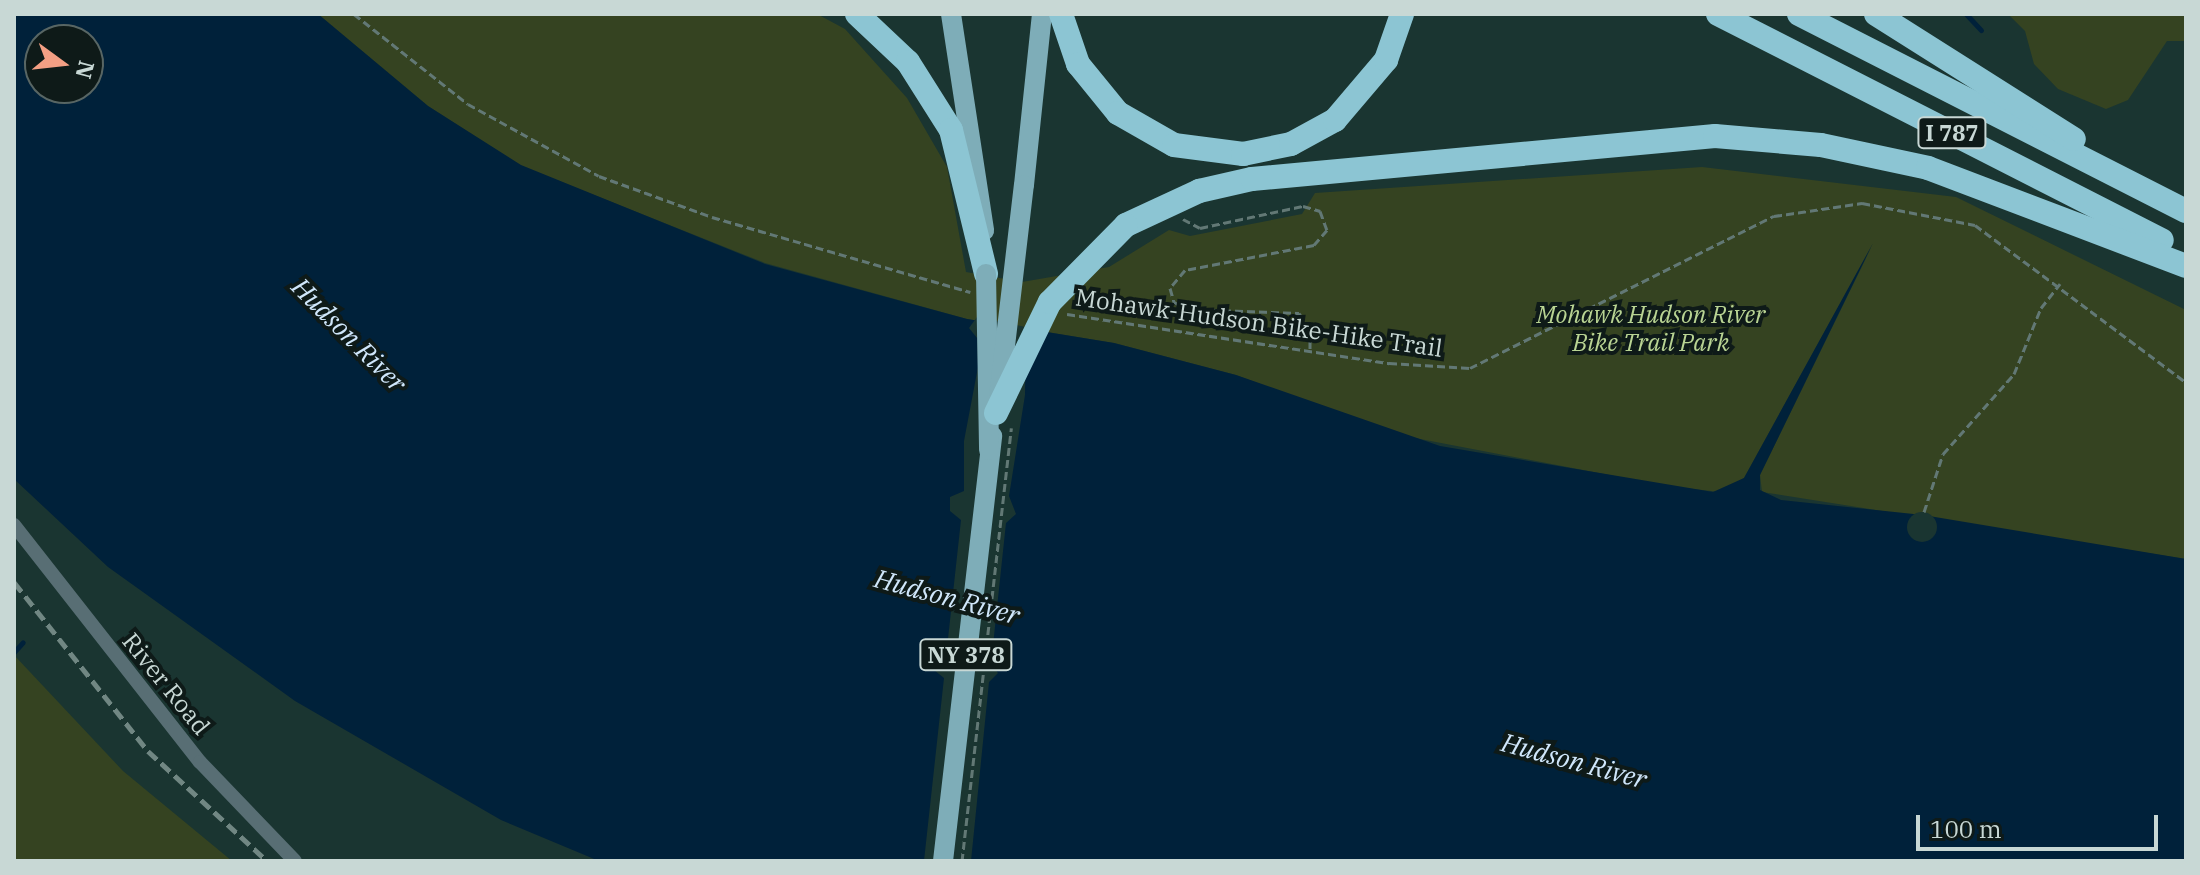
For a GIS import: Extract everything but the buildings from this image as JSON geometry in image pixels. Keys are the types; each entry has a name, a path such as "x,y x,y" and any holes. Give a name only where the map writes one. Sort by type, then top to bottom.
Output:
{"highway":[{"path":"857,14 908,62 939,107 978,208 985,284"},
{"path":"1061,14 1078,64 1118,113 1174,145 1243,154 1291,144 1335,120 1386,60 1402,14"},
{"name":"I 787","path":"1718,14 2186,253"},
{"name":"I 787","path":"1799,14 2186,211"},
{"path":"1876,14 2159,197"},
{"path":"1004,415 1050,302 1126,225 1199,191 1252,179 1727,136 1821,145 1940,171 2186,266"}],"main road":[{"path":"951,14 978,208"},
{"name":"NY 378","path":"989,450 1004,415 1042,14"},
{"name":"NY 378","path":"943,861 989,450 985,284"}],"street":[{"name":"River Road","path":"14,525 200,762 295,861"}],"path":[{"path":"354,14 468,104 599,176 752,230 985,284"},
{"name":"Mohawk-Hudson Bike-Hike Trail","path":"1059,313 1424,368 1480,365 1715,244 1820,204 1905,208 1975,225 2060,284 2186,382"},
{"path":"1169,219 1180,216 1200,228 1303,206 1320,211 1327,230 1314,245 1185,270 1170,288 1174,302 1187,309 1299,313 1310,329 1310,349"},
{"path":"1924,512 1943,454 2014,374 2041,308 2060,284"},
{"path":"962,861 1004,415"}],"green space":[{"name":"Mohawk Hudson River Bike Trail Park","path":"318,14 817,14 845,29 907,98 947,167 966,272 1022,282 1109,267 1169,230 1190,236 1302,214 1315,193 1702,167 1956,197 2186,310 2186,559 1762,492 1760,475 1871,248 1744,478 1720,492 1667,486 1394,434 1236,375 1114,343 967,319 765,263 521,166 428,106"},
{"path":"2008,14 2186,14 2186,41 2167,41 2128,100 2106,109 2058,89 2034,64 2025,31"},
{"path":"14,655 123,771 232,861 14,861"}],"water":[{"name":"Hudson River","path":"14,14 318,14 428,106 521,165 765,264 967,319 1114,343 1236,375 1440,446 1713,492 1744,478 1873,243 1760,475 1760,490 1781,500 1923,515 2186,559 2186,861 599,861 501,820 295,701 108,567 14,479"}],"pier":[{"path":"977,317 1026,327 1025,395 1009,496 1016,514 1006,523 991,664 998,673 989,682 971,861 924,861 944,678 929,666 946,657 961,520 950,511 950,497 964,491 964,441 978,367 977,338 969,328"},
{"path":"1922,512 1933,516 1937,527 1933,538 1922,542 1911,538 1907,527 1911,516"}],"waterway":[{"path":"1966,14 1981,30"},
{"path":"14,652 23,642"}],"railway":[{"path":"14,582 148,751 267,861"}]}
